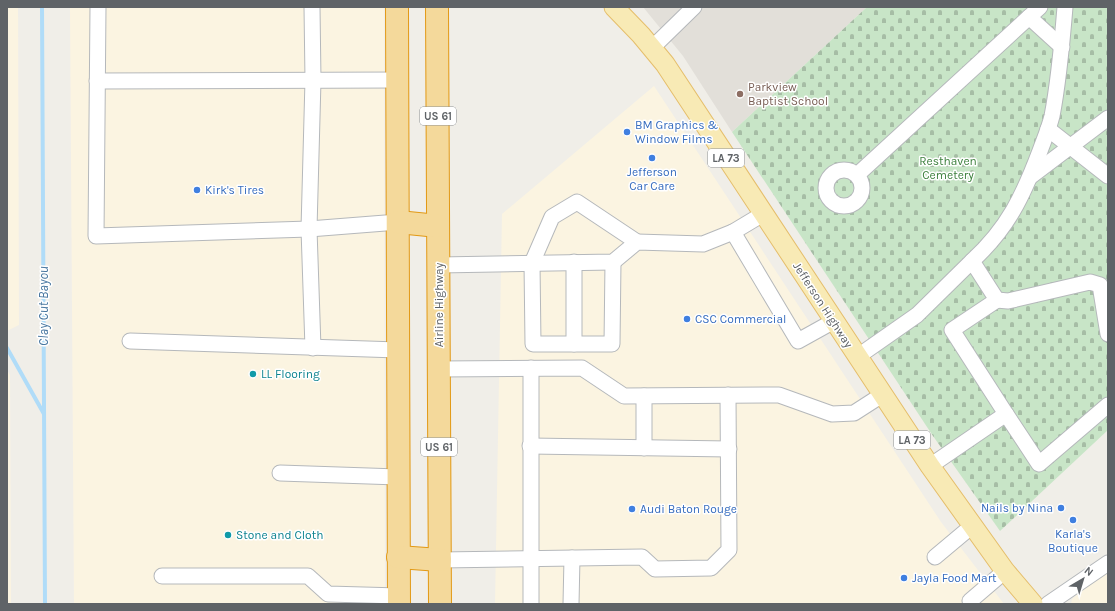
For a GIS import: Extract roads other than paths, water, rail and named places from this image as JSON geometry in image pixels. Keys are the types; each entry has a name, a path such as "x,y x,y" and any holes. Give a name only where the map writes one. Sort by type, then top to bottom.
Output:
{"highway":[{"path":"397,7 399,600"},
{"name":"Airline Highway","path":"437,7 440,604"},
{"path":"398,222 438,226"},
{"path":"398,557 440,560"}],"main road":[{"name":"Jefferson Highway","path":"614,7 652,48 679,85 930,466 1005,571 1033,604"}],"street":[{"path":"98,7 96,81 96,236 309,229 398,222"},
{"path":"312,7 313,80 309,229 313,348"},
{"path":"652,48 694,7"},
{"path":"857,175 1040,7"},
{"path":"857,357 917,314 992,243 1018,206 1051,118 1062,47 1065,7"},
{"path":"1029,17 1062,47"},
{"path":"96,81 398,80"},
{"path":"1030,177 1108,118"},
{"path":"1048,129 1108,176"},
{"path":"613,262 612,344 533,344 532,263 552,217 577,202 637,242 703,244 733,232 763,214"},
{"path":"733,232 798,341 834,321"},
{"path":"439,265 613,262 637,242"},
{"path":"972,261 997,300"},
{"path":"574,262 574,344"},
{"path":"1108,334 1104,282 1090,282 1008,301 997,300 952,330 1039,464 1108,405"},
{"path":"130,341 398,350"},
{"path":"531,368 531,604"},
{"path":"439,369 582,368 624,396 779,395 832,414 854,413 882,395"},
{"path":"440,560 531,560 642,557 655,569 711,568 729,550 728,395"},
{"path":"644,396 644,448"},
{"path":"930,466 1006,414"},
{"path":"530,446 729,449"},
{"path":"280,473 398,477"},
{"path":"935,557 972,526"},
{"path":"571,604 572,558"},
{"path":"1048,604 1108,563"},
{"path":"970,601 1005,571"},
{"path":"162,576 308,576 328,594 399,600"}],"waterway":[{"name":"Clay Cut Bayou","path":"42,7 45,604"},
{"path":"7,348 44,414"}],"place":[{"name":"Parkview Baptist School","path":"740,94"},
{"name":"BM Graphics & Window Films","path":"627,132"},
{"name":"Jefferson Car Care","path":"652,158"},
{"name":"Kirk's Tires","path":"197,190"},
{"name":"CSC Commercial","path":"687,319"},
{"name":"LL Flooring","path":"253,374"},
{"name":"Nails by Nina","path":"1061,508"},
{"name":"Audi Baton Rouge","path":"632,509"},
{"name":"Karla's Boutique","path":"1073,520"},
{"name":"Stone and Cloth","path":"228,535"},
{"name":"Jayla Food Mart","path":"904,578"}],"park label":[{"name":"Resthaven Cemetery","path":"948,168"}]}
